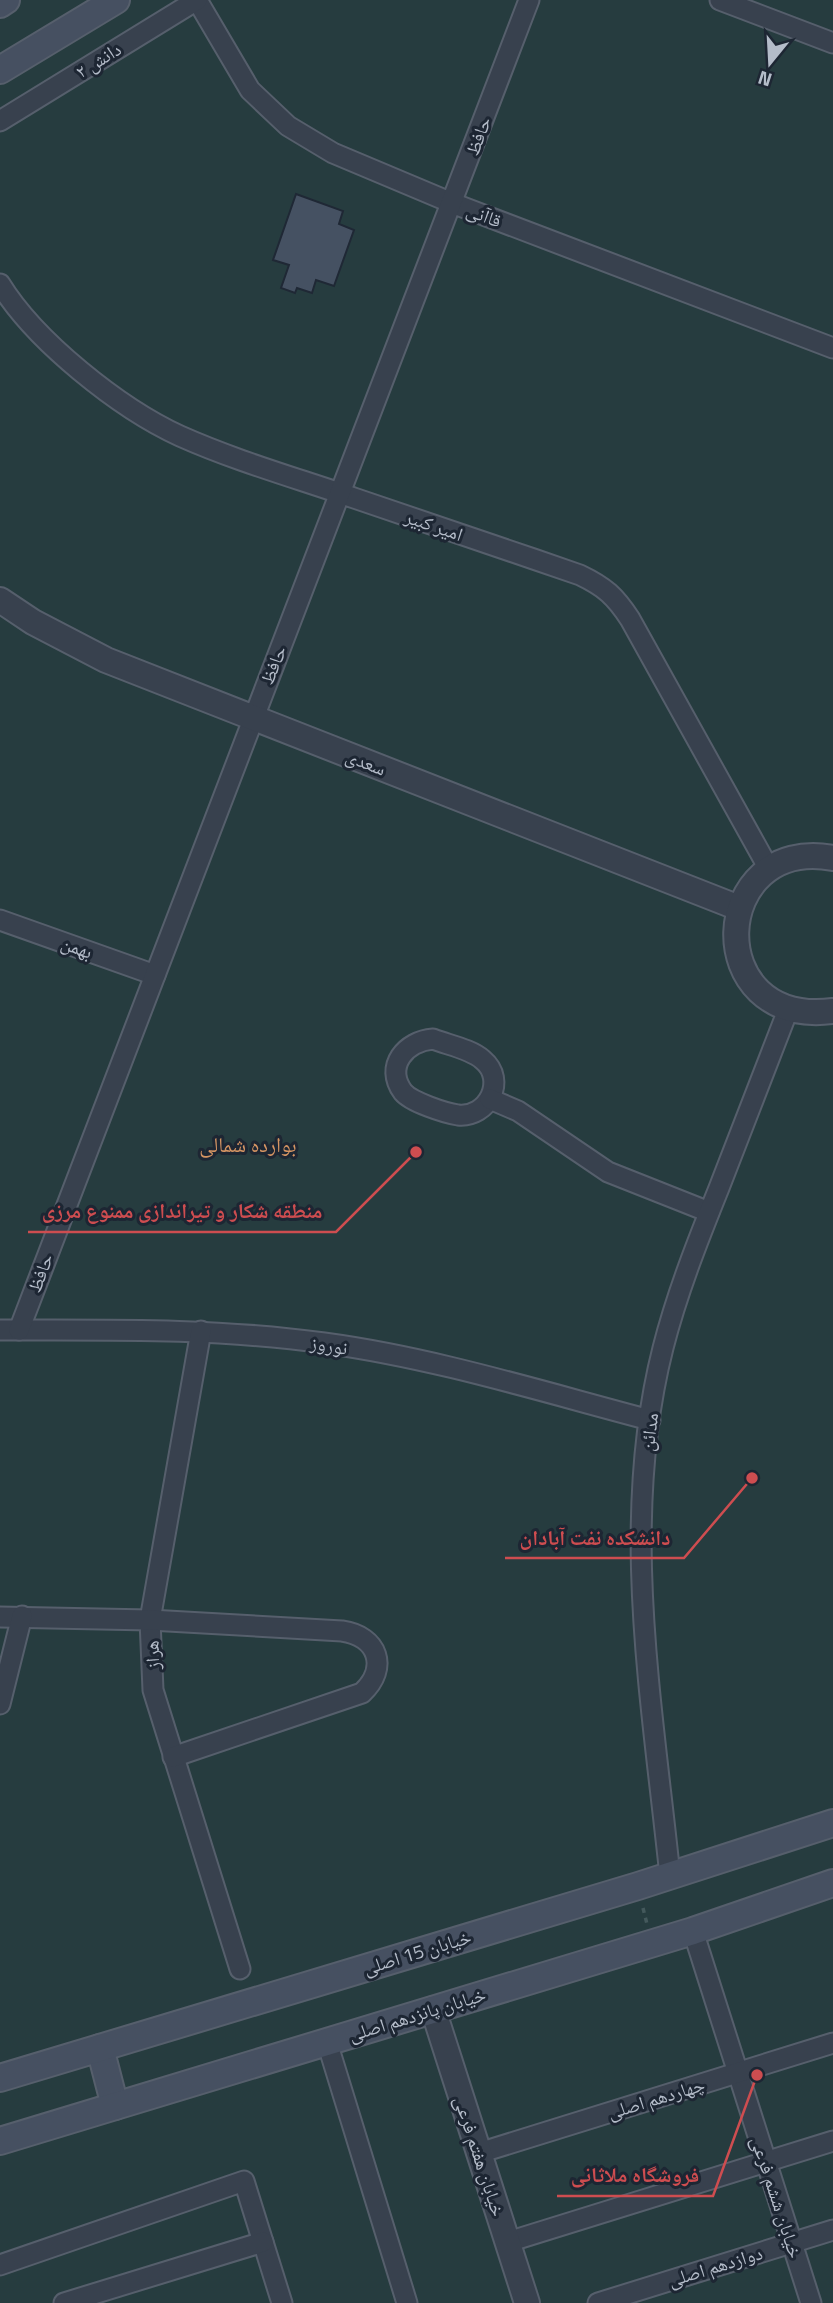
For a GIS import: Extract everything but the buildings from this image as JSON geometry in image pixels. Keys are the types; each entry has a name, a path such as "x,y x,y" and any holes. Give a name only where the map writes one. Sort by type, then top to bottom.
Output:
{"main road":[{"path":"0,4 6,0"},
{"path":"0,70 116,0"},
{"name":"خیابان 15 اصلی","path":"0,2078 638,1886 833,1823"},
{"name":"خیابان پانزدهم اصلی","path":"0,2141 692,1931 833,1882"},
{"path":"100,2048 115,2106"}],"street":[{"name":"قاآنی","path":"197,0 250,90 288,126 333,153 452,203 833,348"},
{"name":"دانش ۲","path":"0,121 197,0"},
{"name":"حافظ","path":"9,1330 155,975 529,0"},
{"path":"720,0 833,43"},
{"name":"امیر کبیر","path":"0,284 58,353 117,399 178,435 242,460 580,575 601,585 618,600 630,619 769,869"},
{"name":"سعدی","path":"0,600 33,622 106,660 739,908"},
{"path":"833,858 817,855 792,858 769,869 751,886 739,908 735,932 738,957 743,968 766,998 788,1010 813,1014 833,1011"},
{"name":"بهمن","path":"0,920 155,975"},
{"name":"مدائن","path":"670,1876 643,1615 640,1518 650,1420 662,1350 682,1281 788,1010"},
{"path":"433,1039 475,1055 484,1060 494,1079 490,1099 475,1113 454,1115 412,1099 398,1082 398,1061 412,1044 433,1039"},
{"path":"490,1099 518,1111 608,1172 709,1213"},
{"name":"نوروز","path":"9,1330 201,1331 325,1343 448,1366 650,1420"},
{"name":"هراز","path":"201,1331 150,1620 153,1690 240,1969"},
{"path":"0,1704 22,1616"},
{"path":"0,1617 150,1620 353,1633 371,1645 376,1654 376,1676 362,1693 173,1757"},
{"name":"خیابان ششم فرعی","path":"692,1931 811,2303"},
{"name":"خیابان هفتم فرعی","path":"433,2010 527,2303"},
{"path":"327,2042 407,2303"},
{"name":"چهاردهم اصلی","path":"479,2153 833,2043"},
{"path":"508,2242 833,2141"},
{"path":"0,2265 244,2181 282,2303"},
{"name":"دوازدهم اصلی","path":"598,2303 833,2230"},
{"path":"64,2303 263,2242"}],"path":[{"path":"638,1886 652,1943"}],"green space":[{"path":"0,0 833,0 833,2303 0,2303"}],"place":[{"name":"منطقه شکار و تیراندازی ممنوع مرزی","path":"416,1152"},
{"name":"دانشکده نفت آبادان","path":"752,1478"},
{"name":"فروشگاه ملاثانی","path":"757,2075"}],"district":[{"name":"بوارده شمالی","path":"248,1145"}]}
